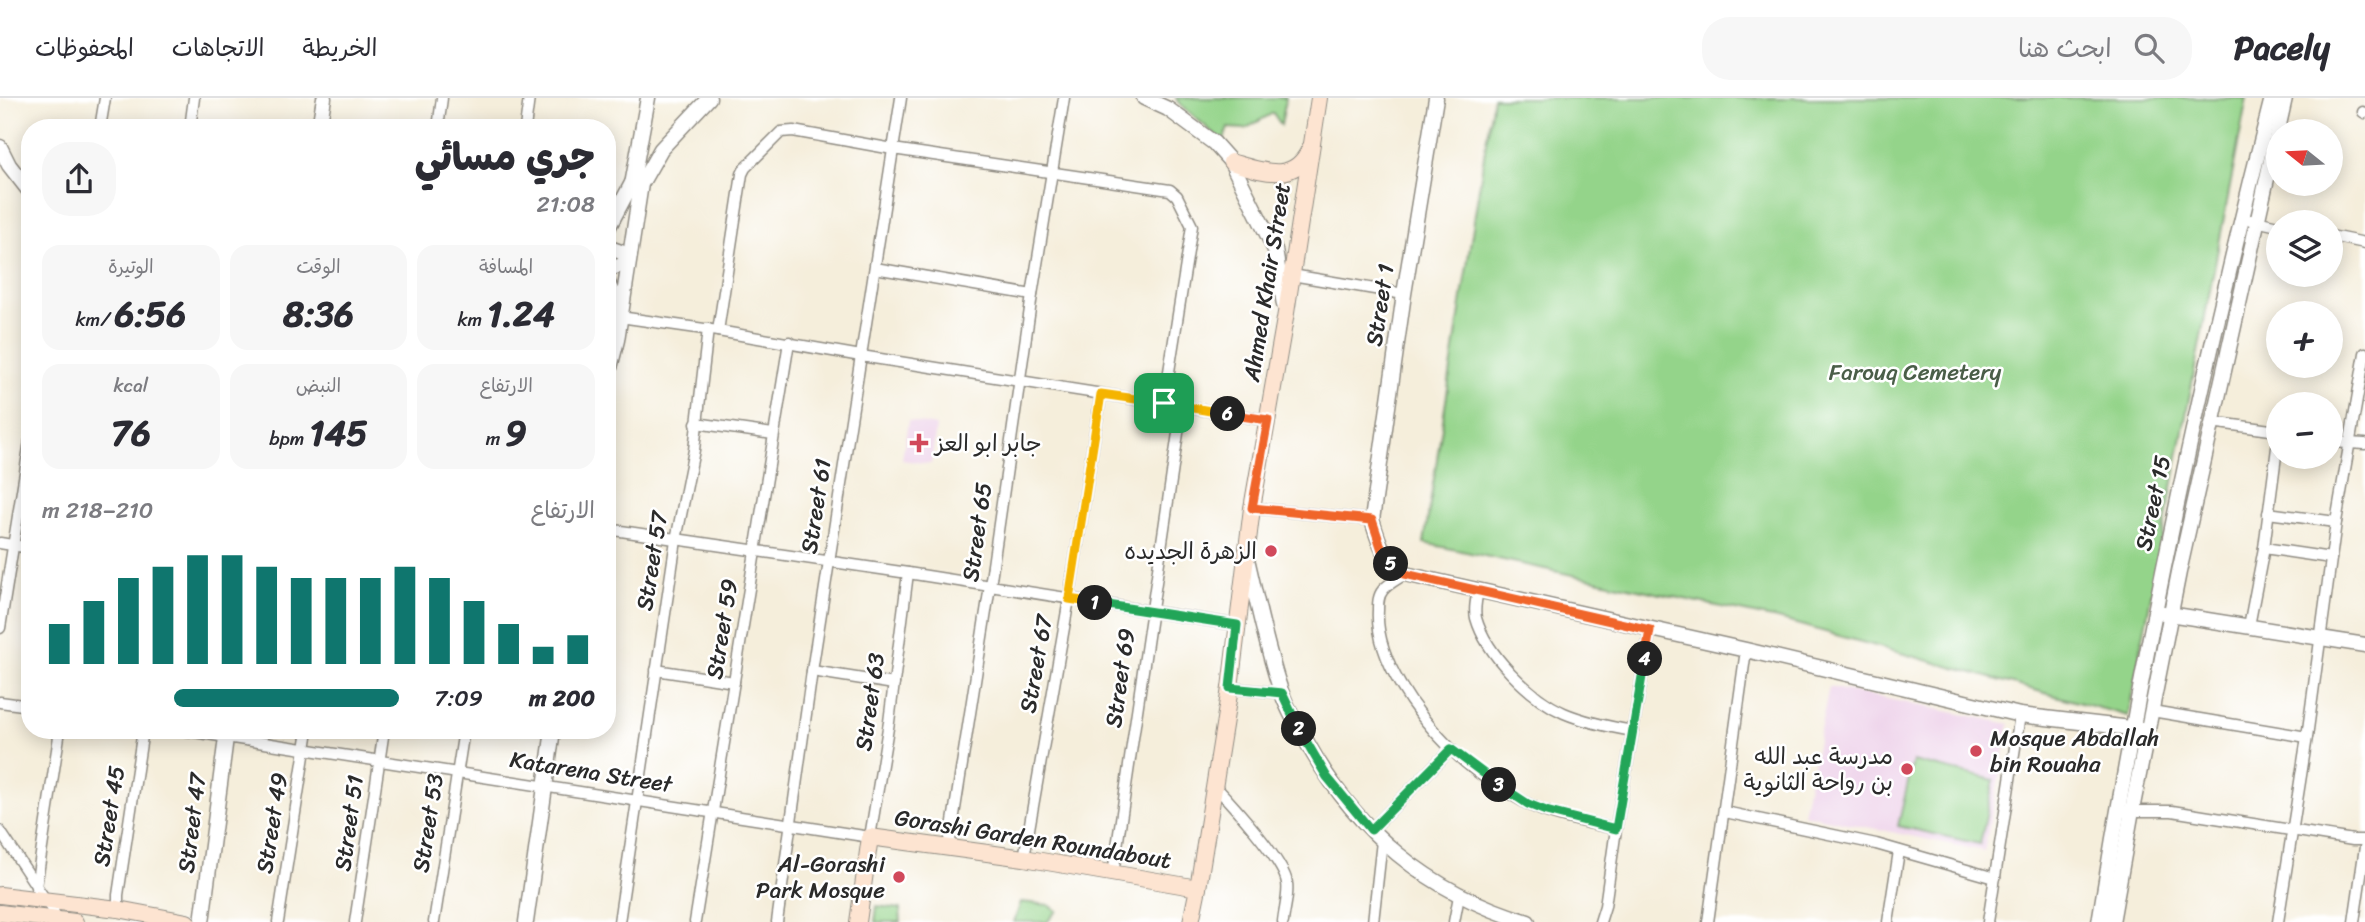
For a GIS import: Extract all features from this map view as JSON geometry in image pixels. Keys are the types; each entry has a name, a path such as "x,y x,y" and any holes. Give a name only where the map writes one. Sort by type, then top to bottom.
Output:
{"main road":[{"name":"Ahmed Khair Street","path":"1198,888 1230,688 1252,508 1286,313 1319,98"},
{"path":"1231,162 1266,173 1289,170 1302,163 1314,138"},
{"name":"Gorashi Garden Roundabout","path":"858,922 870,837 1024,858 1198,888 1191,922"},
{"path":"0,895 41,894 187,922"},
{"path":"0,913 35,920 65,921"}],"street":[{"path":"102,119 105,98"},
{"path":"191,119 194,98"},
{"path":"321,119 324,98"},
{"path":"439,119 442,98"},
{"path":"526,119 529,98"},
{"path":"616,286 618,259 636,184 648,98"},
{"path":"616,216 661,149 709,98"},
{"name":"Street 61","path":"777,922 812,671 901,98"},
{"name":"Street 65","path":"949,847 1064,98"},
{"path":"1144,98 1165,104 1214,143 1231,162 1275,250 1286,313"},
{"name":"Street 1","path":"1372,520 1404,294 1436,98"},
{"name":"Street 15","path":"2099,922 2124,811 2152,711 2211,422 2272,98"},
{"name":"Street 15","path":"2112,922 2132,729 2154,612 2196,414 2285,98"},
{"name":"Street 57","path":"619,922 635,800 676,540 740,181 746,168 781,132 893,149"},
{"path":"0,147 5,164 21,182"},
{"path":"893,149 1170,190 1177,196 1192,231 1164,403"},
{"path":"2249,220 2266,224"},
{"path":"2343,238 2365,243"},
{"path":"616,343 618,259"},
{"path":"875,268 1032,295"},
{"path":"1292,275 1404,294"},
{"path":"616,308 617,317"},
{"path":"617,317 789,342 861,356 1268,420"},
{"name":"Street 59","path":"695,922 789,342"},
{"path":"2278,922 2307,737 2336,522 2365,353"},
{"name":"Street 67","path":"1024,858 1101,394"},
{"name":"Street 69","path":"1113,874 1182,406"},
{"path":"2211,422 2266,429"},
{"path":"696,423 773,434"},
{"path":"2343,442 2365,444"},
{"path":"2249,626 2264,548 2274,469"},
{"path":"0,628 21,497"},
{"path":"1252,508 1372,520 1383,553 1393,566 1405,574 1746,650 2020,715 2148,730"},
{"path":"2268,513 2336,522"},
{"path":"616,531 908,572 1237,625"},
{"path":"0,543 21,546"},
{"path":"2264,548 2331,558"},
{"path":"1246,555 1282,693 1327,777 1376,836 1411,864 1459,896 1484,908 1528,922"},
{"name":"Street 63","path":"870,837 908,572"},
{"path":"1405,574 1382,591 1378,600 1377,620 1381,640 1395,674 1416,708 1451,749 1528,804 1560,816 1616,829"},
{"path":"1478,591 1475,608 1481,628 1499,660 1525,687 1562,712 1633,731"},
{"path":"2154,612 2365,645"},
{"path":"1600,922 1605,906 1650,630"},
{"path":"1708,922 1746,650"},
{"path":"656,670 734,682"},
{"path":"812,671 894,684"},
{"path":"1230,688 1282,693"},
{"path":"2110,727 2127,716 2138,697"},
{"path":"0,702 21,705"},
{"path":"2152,711 2307,737"},
{"path":"1988,922 2020,715"},
{"path":"41,894 59,739"},
{"name":"Street 45","path":"118,909 142,739"},
{"name":"Street 47","path":"202,922 225,739"},
{"name":"Katarena Street","path":"256,739 380,761 870,837"},
{"name":"Street 49","path":"278,922 307,739"},
{"name":"Street 51","path":"355,922 383,739"},
{"name":"Street 53","path":"434,922 463,739"},
{"path":"526,922 552,739"},
{"path":"1373,922 1376,836 1451,749"},
{"path":"1214,785 1244,817 1285,876 1287,888 1283,922"},
{"path":"2124,811 2172,811 2353,840 2365,839"},
{"path":"1725,812 1876,844 1995,878"},
{"path":"0,831 41,894 65,921"},
{"path":"2354,922 2365,847"},
{"path":"1888,922 1899,851"},
{"path":"1454,922 1459,896"}],"shaded area":[{"name":"جابر ابو العز","path":"908,421 936,426 931,464 902,460"},
{"name":"مدرسة عبد الله بن رواحة الثانوية","path":"1829,687 2010,724 1984,851 1803,814"}],"green space":[{"path":"1176,98 1286,98 1281,125 1273,113 1245,129 1228,128 1223,142"},
{"name":"Farouq Cemetery","path":"1493,98 2247,98 2128,716 1782,620 1424,543"},
{"path":"1913,761 1994,780 1980,844 1898,826"},
{"path":"1021,902 1049,905 1057,911 1047,922 1014,922"},
{"path":"877,906 900,909 901,922 875,922"}],"place":[{"name":"جابر ابو العز","path":"919,443"},
{"name":"الزهرة الجديده","path":"1271,551"},
{"name":"Mosque Abdallah bin Rouaha","path":"1976,751"},
{"name":"مدرسة عبد الله بن رواحة الثانوية","path":"1907,769"},
{"name":"Al-Gorashi Park Mosque","path":"899,877"}],"route":[{"path":"1101,394 1164,403 1268,420 1252,508 1372,520 1383,553 1393,566 1405,574 1650,630 1616,829 1560,816 1528,804 1451,749 1371,830 1327,777 1282,693 1230,688 1237,625 1069,599 1101,394"}]}
